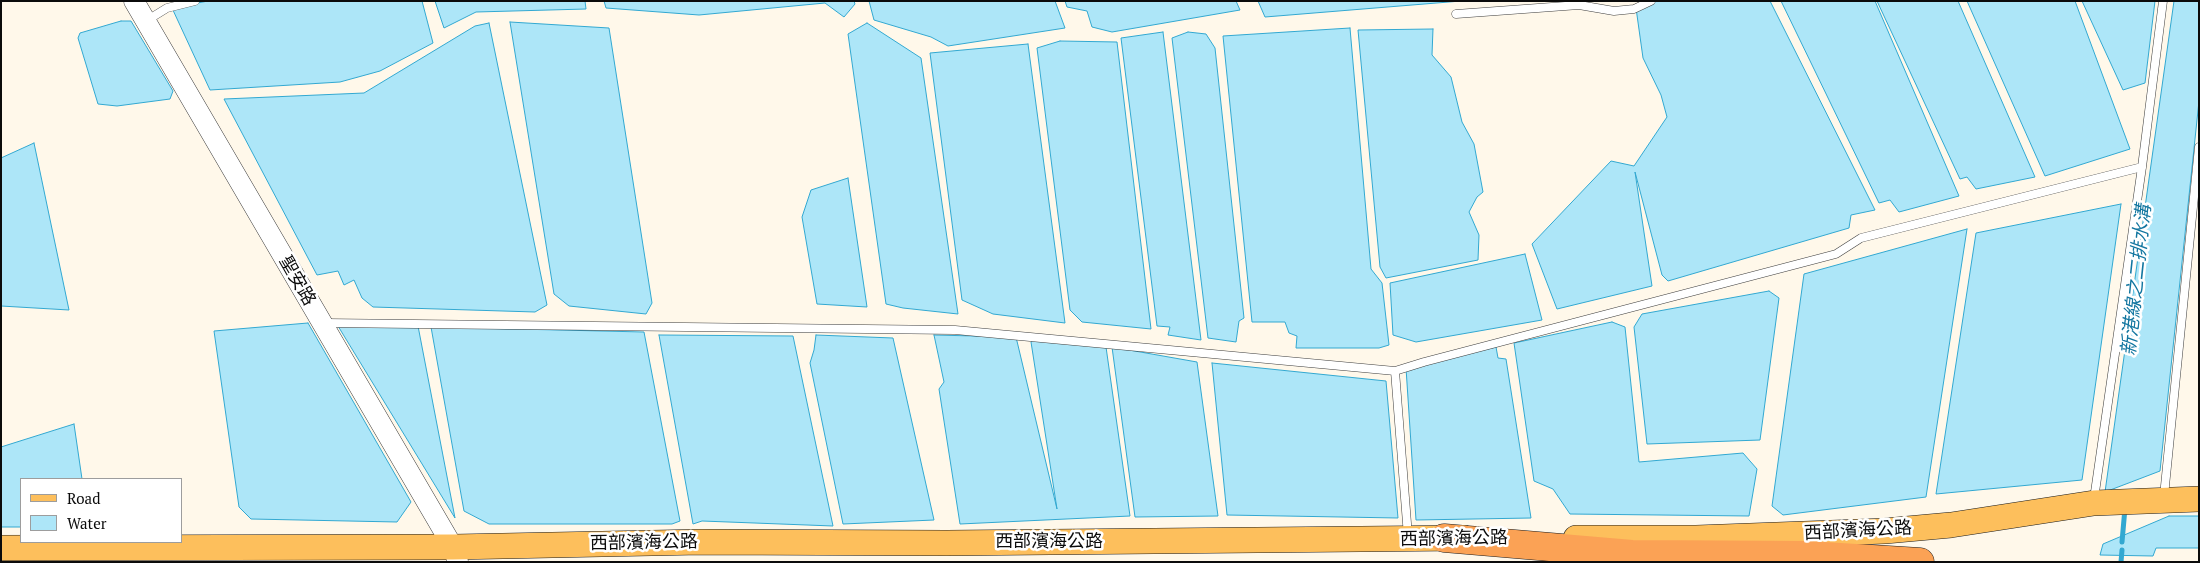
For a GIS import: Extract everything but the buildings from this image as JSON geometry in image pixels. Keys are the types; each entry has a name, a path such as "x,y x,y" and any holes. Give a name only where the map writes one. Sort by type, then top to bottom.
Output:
{"highway":[{"path":"1444,538 1632,554 1808,555 1920,562"}],"main road":[{"name":"西部濱海公路","path":"1,548 456,554 701,542 957,543 1409,540 1444,538 1696,538 1886,531 1951,525 2094,503 2199,499"}],"street":[{"name":"聖安路","path":"134,1 456,554"}],"lane":[{"path":"145,21 167,8 195,1"},
{"path":"1456,14 1579,5 1614,11 1634,9 1651,1"},
{"path":"2094,503 2142,166 2162,1"},
{"path":"2163,500 2199,148"},
{"path":"322,323 955,330 1395,371 1836,254 1861,238 2142,166"},
{"path":"1395,371 1409,540"}],"water":[{"path":"208,1 422,1 433,43 380,71 340,82 210,90 172,8"},
{"path":"435,1 585,1 586,9 476,12 444,28"},
{"path":"604,1 854,1 855,4 844,17 825,3 699,15 606,8"},
{"path":"869,1 1055,1 1065,28 948,46 931,37 874,20"},
{"path":"1065,1 1236,1 1240,10 1112,32 1092,27 1087,11 1067,7"},
{"path":"1258,1 1461,1 1265,17"},
{"path":"1656,1 1770,1 1875,210 1851,215 1849,228 1668,281 1662,275 1635,172 1652,286 1557,309 1532,244 1611,161 1634,166 1667,117 1661,95 1643,58 1636,8"},
{"path":"1781,1 1875,1 1959,196 1899,212 1890,200 1879,203"},
{"path":"1877,1 1958,1 2035,177 1976,189 1967,177 1960,179"},
{"path":"1967,1 2075,1 2130,149 2045,176"},
{"path":"2082,1 2155,1 2145,83 2123,90"},
{"path":"2174,1 2199,1 2199,101 2160,471 2105,492"},
{"path":"121,21 131,21 173,91 170,99 117,106 98,104 78,38 80,33"},
{"path":"510,22 609,28 652,303 646,314 569,306 554,294"},
{"path":"489,23 547,305 535,312 373,307 362,298 354,280 344,285 338,271 317,275 224,99 364,93 475,26"},
{"path":"867,23 921,58 958,314 903,308 886,304 848,34"},
{"path":"1350,28 1371,269 1382,283 1389,345 1379,348 1296,348 1297,336 1289,333 1285,322 1252,322 1223,36"},
{"path":"1433,29 1432,55 1451,77 1462,122 1474,144 1483,192 1477,197 1469,212 1479,235 1478,260 1386,278 1380,267 1358,30"},
{"path":"1163,32 1201,340 1168,335 1170,327 1157,326 1121,38"},
{"path":"1188,32 1206,34 1215,48 1244,318 1239,321 1236,342 1208,338 1172,38"},
{"path":"1060,41 1117,42 1151,329 1082,322 1070,310 1037,48"},
{"path":"1028,44 1065,323 993,314 962,300 930,53"},
{"path":"34,143 69,310 1,306 1,158"},
{"path":"848,178 867,307 817,304 802,217 811,190"},
{"path":"2121,204 2082,480 1936,494 1976,233"},
{"path":"1967,229 1926,497 1783,515 1772,506 1804,274"},
{"path":"1525,254 1542,320 1416,342 1393,335 1390,283"},
{"path":"1769,291 1779,298 1760,440 1647,444 1634,327 1642,314"},
{"path":"1612,322 1625,327 1639,462 1743,453 1757,469 1749,516 1570,514 1553,489 1534,481 1514,343"},
{"path":"308,323 411,502 397,522 251,519 239,507 214,331"},
{"path":"338,326 418,326 455,518"},
{"path":"431,327 644,332 680,521 672,524 489,524 464,511"},
{"path":"659,335 793,336 833,526 702,521 693,524"},
{"path":"816,335 893,338 934,520 843,524 810,363"},
{"path":"934,335 1016,337 1057,509 1031,342 1036,338 1106,347 1130,516 960,524 939,389 944,382"},
{"path":"1112,347 1197,362 1218,516 1135,517"},
{"path":"1496,347 1498,358 1506,359 1531,518 1416,520 1406,368"},
{"path":"1212,363 1386,381 1398,518 1227,515"},
{"path":"74,424 82,478 20,478 20,527 1,527 1,447"},
{"path":"2169,516 2199,516 2199,548 2156,548 2153,556 2100,555 2103,544"}],"waterway":[{"name":"新港線之二排水溝","path":"2122,542 2125,508"},
{"name":"新港線之二排水溝","path":"2121,562 2122,550"}]}
